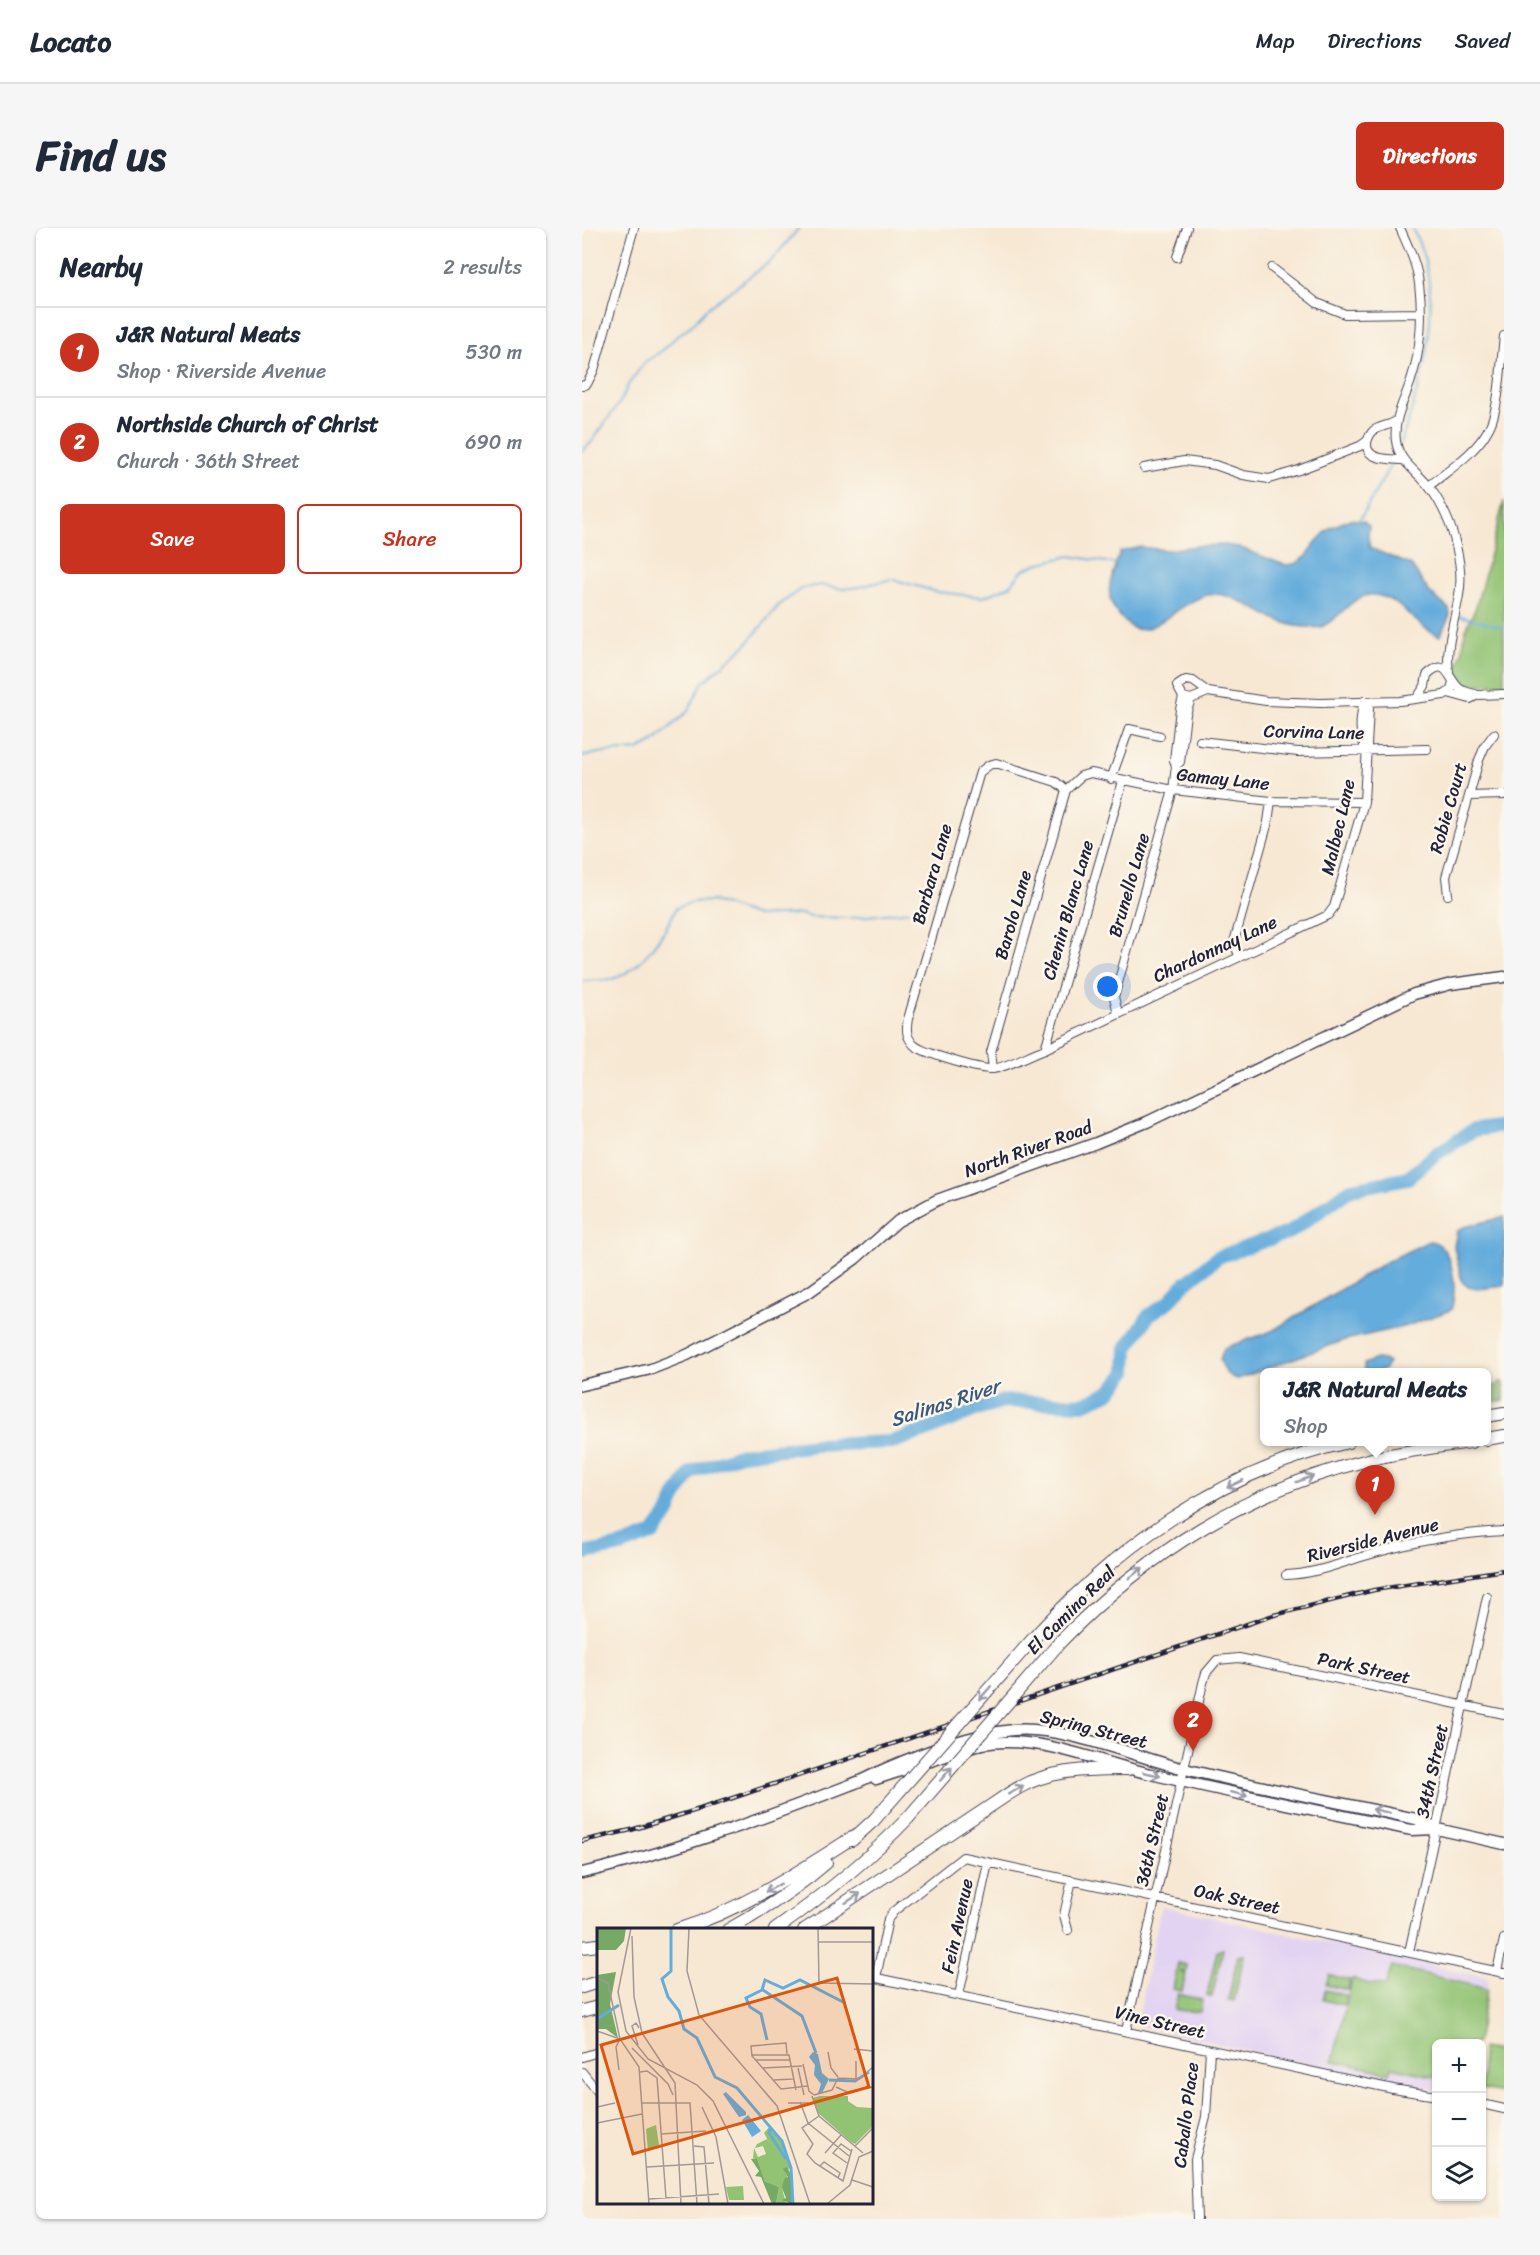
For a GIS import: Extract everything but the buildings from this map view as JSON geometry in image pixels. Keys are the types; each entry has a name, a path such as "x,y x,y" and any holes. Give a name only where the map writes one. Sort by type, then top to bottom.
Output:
{"highway":[{"name":"El Camino Real","path":"730,1928 750,1918 793,1889 874,1820 1058,1610 1110,1563 1157,1526 1202,1500 1266,1469 1327,1446"},
{"name":"El Camino Real","path":"776,1928 826,1894 874,1853 908,1818 1086,1615 1132,1576 1187,1536 1275,1490 1359,1462 1443,1446"},
{"path":"806,1928 998,1801 1031,1782 1054,1774 1073,1771 1128,1769"},
{"path":"680,1928 701,1922 750,1900 790,1878 858,1834"},
{"path":"582,1947 597,1945"},
{"path":"582,1987 597,1982"},
{"path":"582,2011 597,2007"}],"main road":[{"name":"North River Road","path":"582,1385 651,1369 687,1355 783,1306 809,1292 855,1259 898,1221 937,1200 1096,1143 1147,1122 1414,994 1451,984 1504,977"},
{"name":"Spring Street","path":"852,1785 888,1768 955,1743 1015,1730 1041,1731 1064,1735 1184,1769 1416,1819 1437,1829 1504,1844"},
{"name":"Spring Street","path":"582,1873 632,1862 852,1785 894,1774 982,1744 999,1741 1037,1745 1128,1769 1412,1830 1437,1829"}],"street":[{"path":"582,386 586,384 594,370 634,228"},
{"path":"1177,257 1187,228"},
{"path":"1400,228 1411,253 1419,284 1419,343 1412,377 1396,421 1399,456 1429,486 1449,522 1456,544 1461,570 1460,593 1449,646 1449,672 1453,681 1461,689 1478,695 1504,694"},
{"path":"1272,268 1317,303 1345,314 1419,313"},
{"path":"1429,486 1475,447 1489,428 1495,411 1504,336"},
{"path":"1144,468 1184,461 1215,465 1243,475 1269,480 1360,446 1367,441 1374,430 1389,426 1396,421"},
{"path":"1378,428 1390,430 1396,435"},
{"path":"1367,441 1367,448 1371,454"},
{"path":"1385,459 1392,455 1397,446"},
{"path":"1344,452 1403,460"},
{"path":"1417,698 1425,686 1427,675 1439,664 1449,646"},
{"path":"1433,670 1444,668 1449,672"},
{"path":"1208,692 1193,681 1186,680 1177,686 1187,698 1208,692 1266,700 1320,703 1401,701 1448,693 1470,699 1478,695"},
{"path":"1448,693 1453,681"},
{"path":"1425,686 1433,695"},
{"name":"Brunello Lane","path":"1118,1013 1114,998 1173,790 1180,709 1187,698"},
{"name":"Malbec Lane","path":"1332,910 1364,802 1367,750 1362,743 1361,714 1364,701"},
{"path":"1111,779 1129,729 1160,736"},
{"name":"Robie Court","path":"1448,895 1446,877 1479,760 1494,734"},
{"name":"Corvina Lane","path":"1200,741 1298,752 1427,749"},
{"name":"Barbara Lane","path":"993,1069 982,1069 921,1050 913,1044 906,1029 980,772 996,763 1056,782 1066,790"},
{"name":"Gamay Lane","path":"1066,790 1081,776 1091,773 1111,779 1173,790 1271,801 1364,802"},
{"name":"Chenin Blanc Lane","path":"1045,1049 1123,781"},
{"name":"Barolo Lane","path":"993,1069 991,1052 1066,790"},
{"path":"1469,796 1504,795"},
{"path":"1239,956 1234,942 1268,822 1271,801"},
{"name":"Chardonnay Lane","path":"993,1069 1045,1049 1328,915 1332,910"},
{"name":"Riverside Avenue","path":"1286,1575 1306,1574 1344,1561 1415,1543 1484,1532 1504,1532"},
{"name":"34th Street","path":"1409,1952 1487,1597"},
{"name":"Park Street","path":"1216,1660 1239,1658 1504,1714"},
{"name":"36th Street","path":"1126,2031 1203,1683 1206,1673 1216,1660"},
{"name":"Oak Street","path":"874,1977 888,1919 894,1911 963,1857 1500,1972"},
{"name":"Fein Avenue","path":"959,1995 988,1863"},
{"path":"1068,1930 1064,1915 1072,1881"},
{"path":"1500,1972 1504,1939"},
{"name":"Vine Street","path":"874,1977 1393,2089 1432,2095"},
{"name":"Caballo Place","path":"1197,2219 1195,2159 1206,2117 1210,2050"},
{"path":"582,2057 597,2052"},
{"path":"582,2072 597,2091"},
{"path":"1486,2105 1504,2109"}],"shaded area":[{"path":"1161,1906 1489,1978 1478,2039 1432,2039 1432,2089 1358,2076 1137,2025"}],"green space":[{"path":"1504,501 1504,684 1465,685 1456,670 1463,649 1465,631 1476,607"},
{"path":"1501,1381 1504,1383 1504,1401 1491,1402 1491,1384 1495,1386"},
{"path":"1223,1949 1212,1997 1207,1995 1217,1951"},
{"path":"1244,1955 1234,2001 1228,2000 1238,1956"},
{"path":"1178,1963 1187,1965 1186,1972 1180,1972 1186,1974 1182,1991 1173,1989"},
{"path":"1392,1966 1487,1989 1478,2039 1432,2039 1432,2076 1392,2067 1390,2073 1333,2061 1352,1979 1386,1985"},
{"path":"1329,1975 1350,1980 1348,1990 1326,1985"},
{"path":"1325,1990 1346,1995 1344,2005 1323,2000"},
{"path":"1178,1994 1202,2000 1200,2012 1174,2010"},
{"path":"1486,2049 1504,2052 1504,2093 1486,2090"}],"water":[{"path":"1350,519 1364,521 1369,526 1370,548 1411,565 1429,592 1449,609 1450,615 1440,636 1424,627 1401,607 1384,597 1375,595 1367,595 1353,602 1321,627 1285,623 1234,598 1210,595 1198,598 1152,626 1142,629 1133,628 1117,613 1110,598 1110,583 1120,552 1139,547 1167,550 1225,545 1238,547 1285,565 1295,564 1307,556 1316,542 1330,528"},
{"path":"1504,1217 1504,1286 1478,1289 1468,1287 1462,1281 1454,1247 1457,1231 1464,1227"},
{"path":"1429,1241 1437,1244 1444,1250 1452,1269 1454,1292 1451,1310 1407,1326 1345,1340 1268,1368 1260,1368 1260,1371 1238,1379 1226,1372 1220,1359 1224,1348 1272,1331 1386,1262"},
{"path":"1376,1359 1388,1363 1386,1368 1364,1368 1364,1364"}],"waterway":[{"path":"582,451 591,443 645,362 693,324 706,309 772,260 799,228"},
{"path":"1400,445 1424,364 1431,309 1429,281 1423,254 1412,228"},
{"path":"1359,521 1393,461"},
{"path":"582,757 598,753 638,750 655,741 689,710 702,683 746,645 778,606 802,588 820,585 843,589 892,579 937,592 983,597 1010,586 1023,570 1037,564 1070,556 1118,564"},
{"path":"1457,615 1504,628"},
{"path":"582,981 603,980 625,974 652,949 676,908 693,902 713,901 757,916 802,914 809,917 852,918 909,911"},
{"name":"Salinas River","path":"582,1554 621,1546 653,1534 668,1514 691,1472 741,1454 815,1445 892,1442 1004,1401 1083,1404 1110,1392 1126,1372 1127,1348 1149,1315 1170,1301 1181,1287 1218,1257 1290,1232 1351,1189 1408,1178 1436,1154 1474,1130 1504,1126"}],"railway":[{"path":"582,1841 631,1830 700,1809 1274,1615 1374,1590 1504,1570"}],"place":[{"name":"J&R Natural Meats","path":"1375,1515"},
{"name":"Northside Church of Christ","path":"1193,1751"}]}
